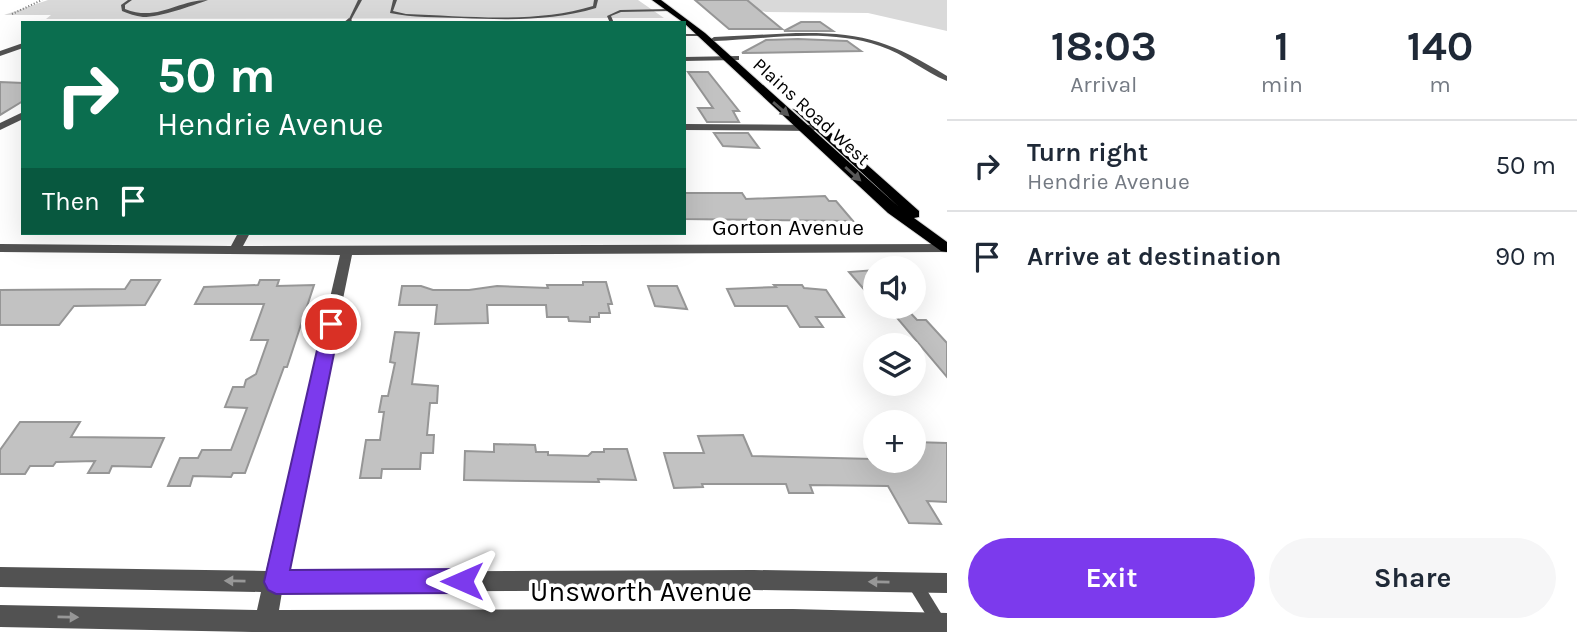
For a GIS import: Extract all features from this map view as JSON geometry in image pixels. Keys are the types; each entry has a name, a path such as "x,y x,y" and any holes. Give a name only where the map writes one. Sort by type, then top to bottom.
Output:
{"main road":[{"name":"Plains Road West","path":"656,0 714,39 802,128 893,210 947,248"},
{"name":"Plains Road West","path":"667,5 686,21"},
{"name":"Plains Road West","path":"686,21 822,128 896,195 947,248"}],"street":[{"path":"714,39 822,36 862,39 889,48 947,79"},
{"path":"0,54 21,46"},
{"path":"686,59 731,58"},
{"path":"0,127 21,117"},
{"path":"686,127 822,128"},
{"path":"235,250 243,235"},
{"name":"Gorton Avenue","path":"0,248 347,251 947,248"},
{"path":"265,626 347,251"},
{"name":"Unsworth Avenue","path":"0,577 276,582 754,580 947,583"},
{"name":"Unsworth Avenue","path":"0,616 265,626 793,620 943,624"}],"lane":[{"path":"130,0 123,5 123,10 139,15 172,11 206,0"},
{"path":"347,21 360,0"},
{"path":"395,0 391,12 406,15 552,16 583,12 595,6 596,0"},
{"path":"611,21 609,16 620,11 667,5"},
{"path":"686,35 702,35"},
{"path":"914,583 943,624"}],"path":[{"path":"12,14 42,0"}],"shaded area":[{"path":"48,0 638,0 664,18 46,19 51,15 4,15"},
{"path":"738,0 947,0 947,31 868,13 766,12 753,9"}],"building":[{"path":"695,0 747,0 782,29 729,29"},
{"path":"801,22 820,22 833,31 784,31"},
{"path":"766,40 847,41 861,51 742,53"},
{"path":"688,72 708,72 739,111 733,111 739,122 707,122 698,108 713,108"},
{"path":"0,82 21,83 21,102 0,115"},
{"path":"714,133 748,133 759,148 723,146"},
{"path":"686,193 742,193 746,199 825,196 829,201 836,201 853,221 686,219"},
{"path":"863,271 863,288 849,272"},
{"path":"131,280 160,280 145,305 74,306 59,325 0,325 0,290 125,289"},
{"path":"260,280 279,280 277,286 314,285 287,367 284,367 245,473 233,473 231,477 193,476 190,486 168,486 180,458 198,458 202,450 231,450 247,408 225,407 233,387 244,387 246,380 256,374 268,340 251,340 264,304 195,304 204,287 258,285"},
{"path":"583,282 606,282 612,304 608,304 610,313 599,313 599,317 590,317 590,322 569,321 568,317 547,317 546,305 487,305 488,323 435,324 437,305 399,305 402,286 421,286 433,290 469,290 497,286 548,288 547,285 583,285"},
{"path":"774,285 802,285 804,288 826,290 844,317 816,317 823,327 800,327 787,306 735,306 727,289 776,287"},
{"path":"648,286 677,286 687,309 655,306"},
{"path":"898,319 926,320 947,343 947,377 926,352 926,333 910,333"},
{"path":"395,332 419,333 412,384 438,386 437,403 430,403 427,435 434,435 433,453 421,453 420,469 382,469 381,478 360,478 366,440 380,440 384,412 379,412 382,396 388,396 395,363 390,362"},
{"path":"20,422 80,422 71,437 164,438 151,467 112,466 109,473 88,473 95,461 56,462 53,466 30,466 25,474 0,474 0,450"},
{"path":"743,435 752,456 863,459 863,473 926,473 926,442 947,443 947,502 927,501 941,524 909,523 888,486 810,485 813,493 789,493 786,484 702,484 703,487 674,488 664,453 704,453 698,436"},
{"path":"494,444 535,445 536,452 548,452 548,455 588,456 592,452 604,452 604,449 627,449 636,480 464,480 465,451 494,452"}],"route":[{"path":"331,324 276,582 462,581"}]}
